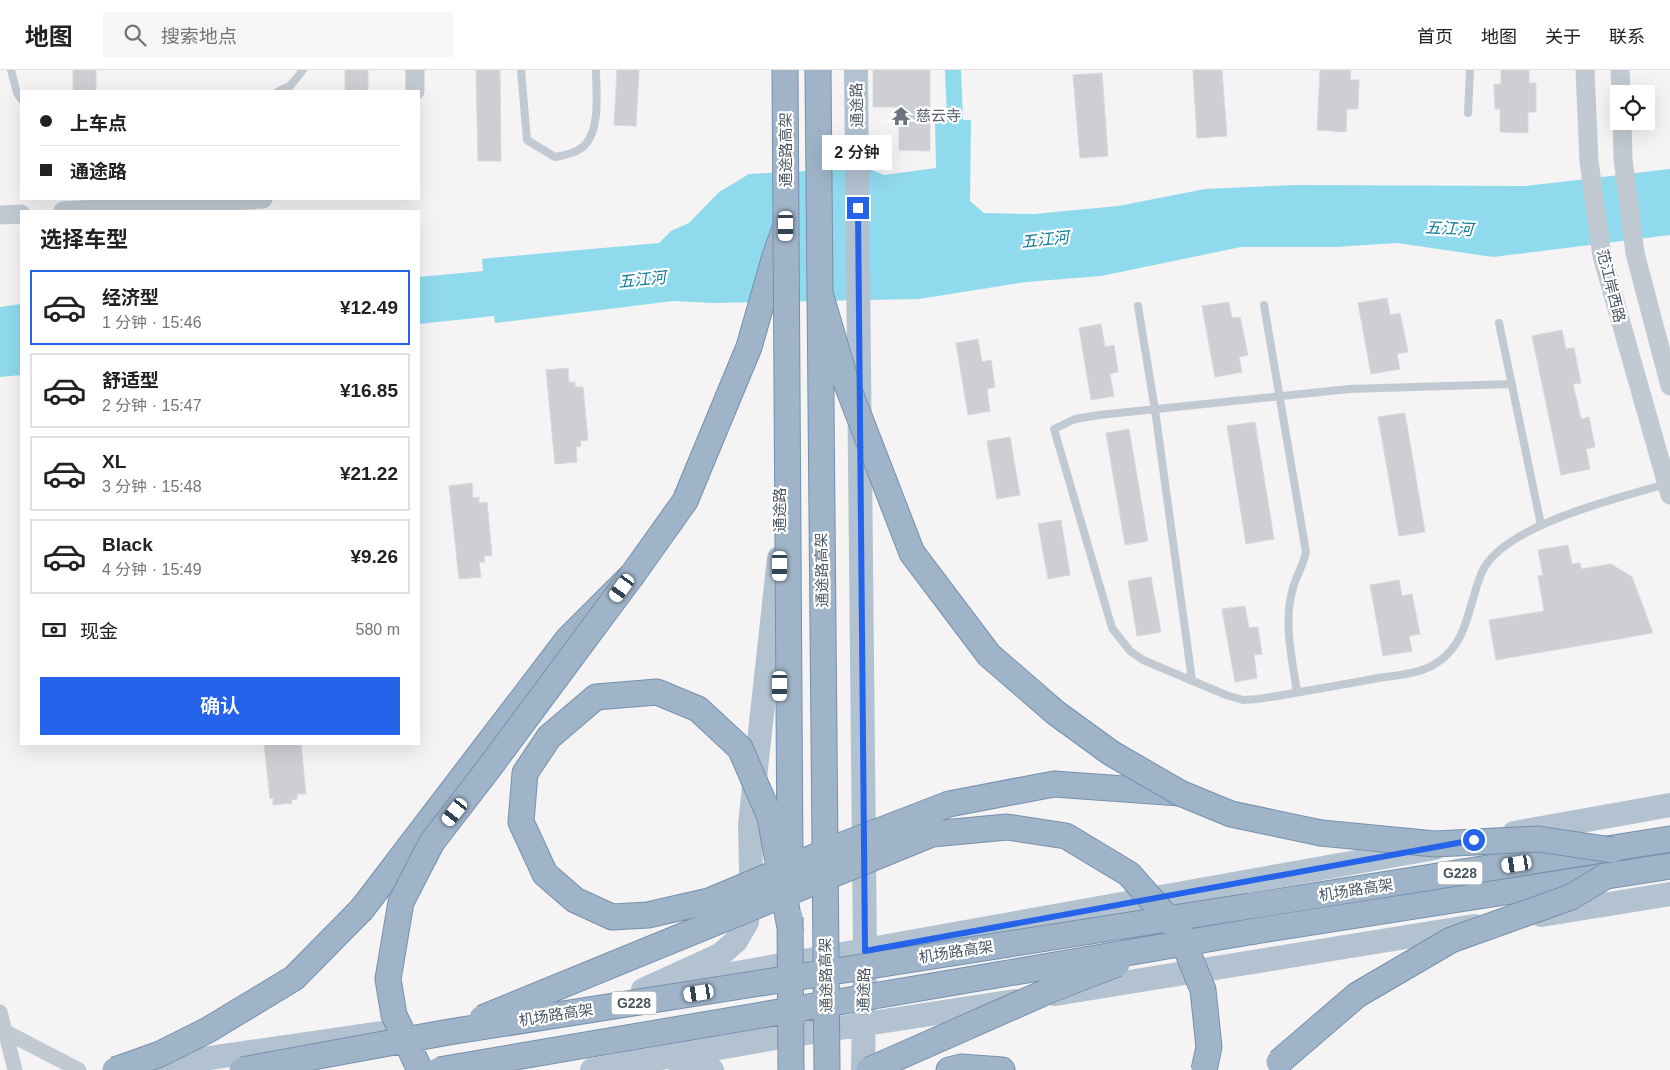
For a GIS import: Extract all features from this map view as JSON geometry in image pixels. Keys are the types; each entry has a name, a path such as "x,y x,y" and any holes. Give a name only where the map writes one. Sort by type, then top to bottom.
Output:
{"highway":[{"name":"通途路高架","path":"785,70 783,232 792,1070"},
{"name":"通途路高架","path":"818,70 827,1070"},
{"path":"420,1070 394,1015 388,979 401,902 432,842 633,574 685,501 749,347 783,232"},
{"path":"820,292 846,386 912,553 988,655 1056,713 1103,747 1180,793 1231,814 1321,834 1435,844 1538,840 1612,850"},
{"path":"115,1070 160,1054 208,1030 294,978 362,909 568,639 633,574"},
{"path":"791,933 780,875 779,865 775,846 774,836 770,817 740,748 698,709 657,692 596,697 549,737 525,773 521,822 545,874 575,900 612,917 648,915 709,901 772,874 781,871 844,844 949,804 1054,784 1115,790 1180,793"},
{"path":"449,1032 932,834 1007,827 1066,836 1129,874 1179,931 1203,990 1209,1047 1204,1070"},
{"name":"机场路高架","path":"242,1070 449,1032 1612,850 1670,839"},
{"name":"机场路高架","path":"439,1070 1150,948 1670,866"},
{"path":"1273,1070 1357,995 1451,940 1571,897 1606,876"},
{"path":"869,1070 1055,988 1109,968 1150,948"},
{"path":"950,1070 961,1067 1002,1070"}],"main road":[{"name":"通途路","path":"856,70 865,951 862,1070"},
{"name":"通途路","path":"780,1070 780,546 783,232"},
{"path":"644,990 720,956 736,940 747,922 751,872 750,824 780,546"},
{"path":"131,1070 644,990 1670,805"},
{"path":"592,1070 781,1037 1670,894"},
{"path":"664,1058 705,1066 712,1070"}],"street":[{"path":"415,70 415,90"},
{"name":"范江岸西路","path":"1585,70 1588,161 1602,256 1669,487"},
{"path":"1620,70 1621,85"},
{"path":"1622,130 1623,159 1635,253 1670,386"},
{"path":"80,210 246,200"},
{"path":"0,215 20,214"},
{"path":"0,1012 2,1031 14,1070"},
{"path":"2,1031 78,1070"}],"lane":[{"path":"11,70 20,98"},
{"path":"282,90 290,86 303,70"},
{"path":"522,70 527,140 555,157 572,154 584,146 592,131 596,70"},
{"path":"1468,113 1470,70"},
{"path":"1264,305 1306,552 1303,567 1293,589 1288,633 1297,692"},
{"path":"1138,306 1155,410 1192,680"},
{"path":"1500,323 1541,525"},
{"path":"1512,384 1349,389 1099,415 1075,419 1054,429 1112,628 1130,651 1144,660 1243,700 1258,700 1426,670 1439,662 1452,650 1462,635 1483,570 1493,558 1511,543 1541,525 1605,502 1669,487"}],"water":[{"name":"五江河","path":"971,120 970,201 984,213 1034,214 1118,206 1205,189 1294,185 1526,186 1670,169 1670,235 1493,257 1397,243 1336,247 1241,247 1101,276 1026,282 919,299 713,303 673,301 495,323 494,316 420,324 420,277 483,271 482,259 659,243 671,231 689,223 719,192 749,174 845,169 872,170 884,175 936,168 935,121"},
{"path":"20,304 20,375 0,377 0,307"}],"building":[{"path":"73,70 96,70 96,90 73,90"},
{"path":"345,70 368,70 368,90 345,90"},
{"path":"476,70 500,70 501,161 478,161"},
{"path":"617,70 639,70 636,126 614,125"},
{"name":"慈云寺","path":"873,70 930,70 930,151 899,150 899,107 873,107"},
{"path":"1193,70 1222,70 1227,136 1197,138"},
{"path":"1320,70 1351,70 1350,80 1359,80 1358,109 1347,109 1346,132 1317,130"},
{"path":"1501,70 1529,70 1529,83 1536,83 1536,112 1528,112 1528,133 1500,132 1500,109 1495,109 1494,84 1501,84"},
{"path":"1102,73 1108,156 1080,158 1073,75"},
{"path":"1387,298 1390,315 1400,313 1408,352 1397,354 1400,369 1371,374 1358,303"},
{"path":"1229,302 1232,318 1240,317 1248,355 1239,357 1242,372 1215,377 1202,306"},
{"path":"1101,324 1105,347 1114,345 1118,372 1110,374 1114,396 1091,400 1079,328"},
{"path":"1562,330 1566,349 1574,348 1581,383 1573,384 1581,419 1589,417 1595,447 1586,449 1590,469 1561,475 1532,336"},
{"path":"978,339 982,362 991,360 995,387 987,389 990,411 968,415 956,343"},
{"path":"568,368 569,382 575,382 575,387 583,387 588,440 580,441 581,446 576,447 577,462 555,464 546,370"},
{"path":"1405,413 1425,532 1399,536 1378,417"},
{"path":"1255,422 1274,539 1246,544 1227,426"},
{"path":"1129,429 1148,541 1125,545 1106,433"},
{"path":"1010,437 1020,495 997,499 987,441"},
{"path":"472,483 473,498 479,497 479,503 487,502 492,555 484,556 485,562 479,562 481,577 459,579 449,486"},
{"path":"1061,520 1070,575 1048,579 1038,524"},
{"path":"1568,545 1572,564 1580,563 1581,569 1611,564 1632,577 1653,633 1496,660 1489,620 1544,611 1538,576 1543,575 1538,550"},
{"path":"1151,577 1161,632 1137,636 1128,581"},
{"path":"1399,580 1402,596 1412,594 1420,634 1409,636 1412,651 1383,656 1370,585"},
{"path":"1245,606 1249,628 1258,627 1262,654 1254,655 1257,678 1235,682 1222,609"},
{"path":"264,745 301,745 306,794 297,794 297,799 291,800 292,803 273,805 273,798 270,799"}],"waterway":[{"path":"953,70 956,141"}],"place":[{"name":"慈云寺","path":"901,116"}],"route":[{"path":"858,208 865,951 1474,840"}]}
